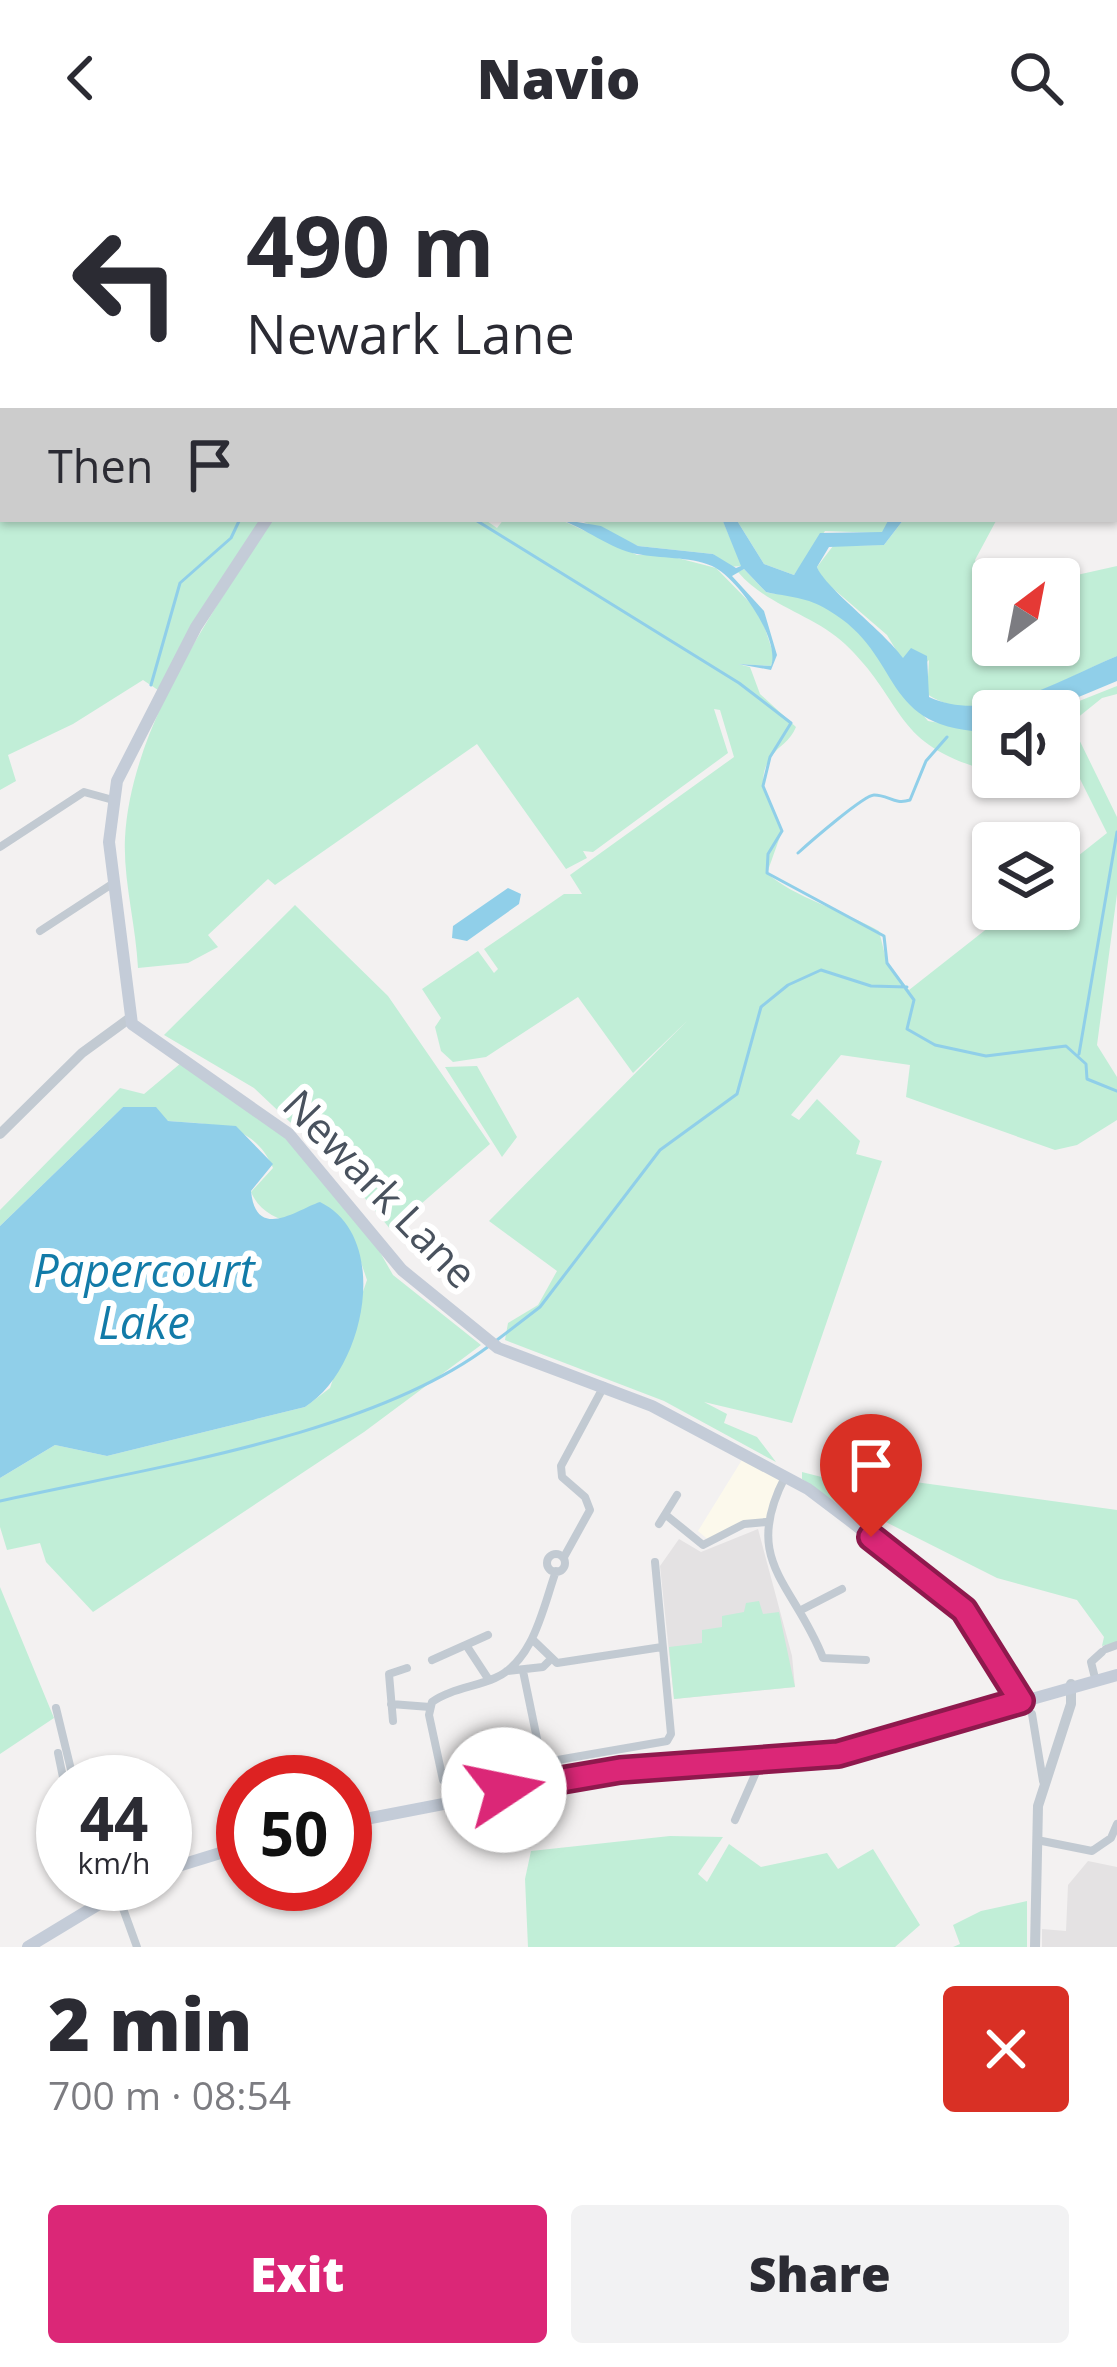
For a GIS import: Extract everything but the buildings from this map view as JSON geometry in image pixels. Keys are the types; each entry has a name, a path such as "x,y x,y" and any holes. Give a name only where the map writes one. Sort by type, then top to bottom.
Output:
{"main road":[{"path":"130,1018 109,842 113,800 133,743 210,604 265,522"},
{"name":"Newark Lane","path":"130,1018 144,1035 250,1102 290,1134 402,1270 483,1338 498,1348 604,1386 785,1477 962,1607 1021,1701"},
{"path":"372,1818 620,1770 859,1749 1071,1684 1117,1675"},
{"path":"28,1947 84,1911"}],"street":[{"path":"0,847 84,792 113,800"},
{"path":"40,931 114,884"},
{"path":"0,1134 95,1042 130,1018"},
{"path":"604,1386 560,1466 562,1477 585,1498 590,1510 564,1557 565,1566 556,1571 532,1639 507,1671 438,1698 430,1707 438,1772 445,1780 665,1742 671,1734 655,1562"},
{"path":"785,1477 766,1522 768,1548 783,1586 803,1609 823,1658 866,1660"},
{"path":"659,1524 677,1495"},
{"path":"666,1515 703,1546 744,1524 766,1522"},
{"path":"556,1571 549,1567 549,1558 564,1557"},
{"path":"803,1609 842,1589"},
{"path":"431,1660 468,1648 488,1635"},
{"path":"532,1639 550,1660"},
{"path":"1095,1678 1091,1663 1117,1645"},
{"path":"507,1671 524,1671 550,1660 565,1663 662,1647"},
{"path":"468,1648 489,1680"},
{"path":"393,1721 389,1674 407,1668"},
{"path":"524,1671 542,1763"},
{"path":"1035,1947 1035,1840 1043,1781 1071,1704 1071,1684"},
{"path":"392,1704 430,1707"},
{"path":"56,1708 67,1755"},
{"path":"1032,1714 1040,1735 1043,1781"},
{"path":"1040,1735 1056,1740"},
{"path":"735,1820 761,1761"},
{"path":"1035,1840 1092,1851 1116,1828"},
{"path":"118,1911 137,1947"}],"shaded area":[{"path":"745,1455 785,1477 766,1522 749,1522 712,1543 698,1531"},
{"path":"758,1529 792,1656 795,1687 674,1699 660,1566 679,1539 701,1552"},
{"path":"1088,1861 1117,1867 1117,1947 1042,1947 1042,1929 1066,1931 1068,1885"}],"green space":[{"path":"0,522 260,522 161,692 143,680 73,724 8,755 16,781 0,790"},
{"path":"271,522 488,522 497,528 502,522 566,522 637,555 666,555 716,568 760,613 774,656 771,666 738,664 750,667 760,694 796,727 771,757 763,777 782,831 767,873 879,931 887,963 909,990 985,930 1080,930 1080,854 1107,833 1080,779 1080,741 1117,817 1117,894 1097,1045 1117,1077 1117,1120 1077,1145 1055,1150 906,1097 910,1065 841,1055 791,1115 799,1120 817,1099 860,1141 856,1154 882,1161 792,1423 704,1402 727,1414 724,1423 757,1437 776,1462 664,1401 505,1340 508,1323 538,1305 557,1271 489,1221 687,1021 633,1073 578,997 486,1057 453,1062 441,1051 435,1027 441,1018 422,989 478,951 494,973 498,969 484,949 564,894 582,894 570,875 734,757 720,710 714,709 728,753 593,852 583,851 587,858 566,869 477,744 275,885 268,879 208,935 218,947 188,963 138,968 125,838 142,754 179,671"},
{"path":"584,522 723,522 742,566 729,567 713,554 638,546"},
{"path":"738,522 888,522 882,533 825,531 794,575 764,564"},
{"path":"902,522 995,522 972,558 972,666 1080,666 1080,574 1117,566 1117,656 1042,690 972,690 972,707 949,704 927,694 929,660 919,669 922,693 887,635 822,579 817,567 833,546 884,545"},
{"path":"744,569 766,592 815,601 834,612 870,646 928,721 972,728 972,765 935,749 918,735 845,644 763,594 738,572"},
{"path":"1117,686 1117,694 1102,698 1080,716 1080,701"},
{"path":"295,905 388,996 490,1144 391,1230 345,1174 254,1088 164,1035"},
{"path":"181,1063 282,1133 377,1247 393,1275 481,1345 364,1432 93,1612 46,1562 40,1543 7,1550 0,1527 0,1478 55,1445 107,1456 305,1407 330,1388 367,1280 351,1233 279,1219 258,1204 251,1192 273,1168 254,1141 229,1128 163,1120 123,1107 0,1226 0,1210 120,1088 144,1094"},
{"path":"477,1066 517,1137 502,1157 445,1067"},
{"path":"867,1462 901,1480 1117,1510 1117,1642 1102,1646 1104,1637 1077,1600 997,1578 856,1507 851,1513 802,1479 802,1472 861,1487"},
{"path":"0,1587 54,1718 0,1754"},
{"path":"759,1601 763,1614 779,1612 795,1687 674,1699 669,1647 702,1643 702,1630 722,1627 722,1616 744,1612 746,1603"},
{"path":"670,1836 723,1837 698,1874 707,1882 729,1844 761,1867 827,1853 838,1869 873,1849 920,1925 895,1947 528,1947 525,1879 531,1851"},
{"path":"1027,1901 1027,1947 953,1947 960,1944 953,1925 981,1911"}],"water":[{"path":"565,522 601,526 638,546 713,554 736,568 741,566 723,522 738,522 764,564 794,575 820,533 882,532 887,522 902,522 884,545 829,547 817,567 903,658 911,648 927,656 929,697 972,706 972,730 929,719 910,705 853,628 820,606 766,592 744,569 732,576 764,611 777,655 771,670 738,664 771,666 772,654 763,625 733,582 712,566 646,556"},
{"path":"1117,656 1117,681 1080,696 1080,690 1039,690"},
{"path":"508,888 521,894 519,904 467,941 452,938 453,926"},
{"name":"Papercourt Lake","path":"123,1107 156,1107 168,1121 236,1126 273,1164 251,1191 261,1215 279,1218 320,1202 343,1220 357,1244 363,1273 355,1336 326,1389 305,1407 107,1456 55,1445 0,1478 0,1226"}],"waterway":[{"path":"151,685 180,583 231,538 239,522"},
{"path":"479,522 739,683 791,723 770,757 763,786 782,831 768,854 767,873 884,936 887,963 914,1000 907,1029 935,1045 986,1056 1066,1046 1086,1064 1087,1079 1117,1091"},
{"path":"798,853 868,797 910,800 926,761 947,737"},
{"path":"1079,1054 1117,832"},
{"path":"497,1340 540,1307 660,1150 737,1094 761,1007 788,985 821,970 871,986 907,987"},
{"path":"0,1501 188,1461 321,1426 440,1377 489,1346"}],"route":[{"path":"504,1790 620,1770 838,1754 1021,1701 971,1617 871,1537"}]}
